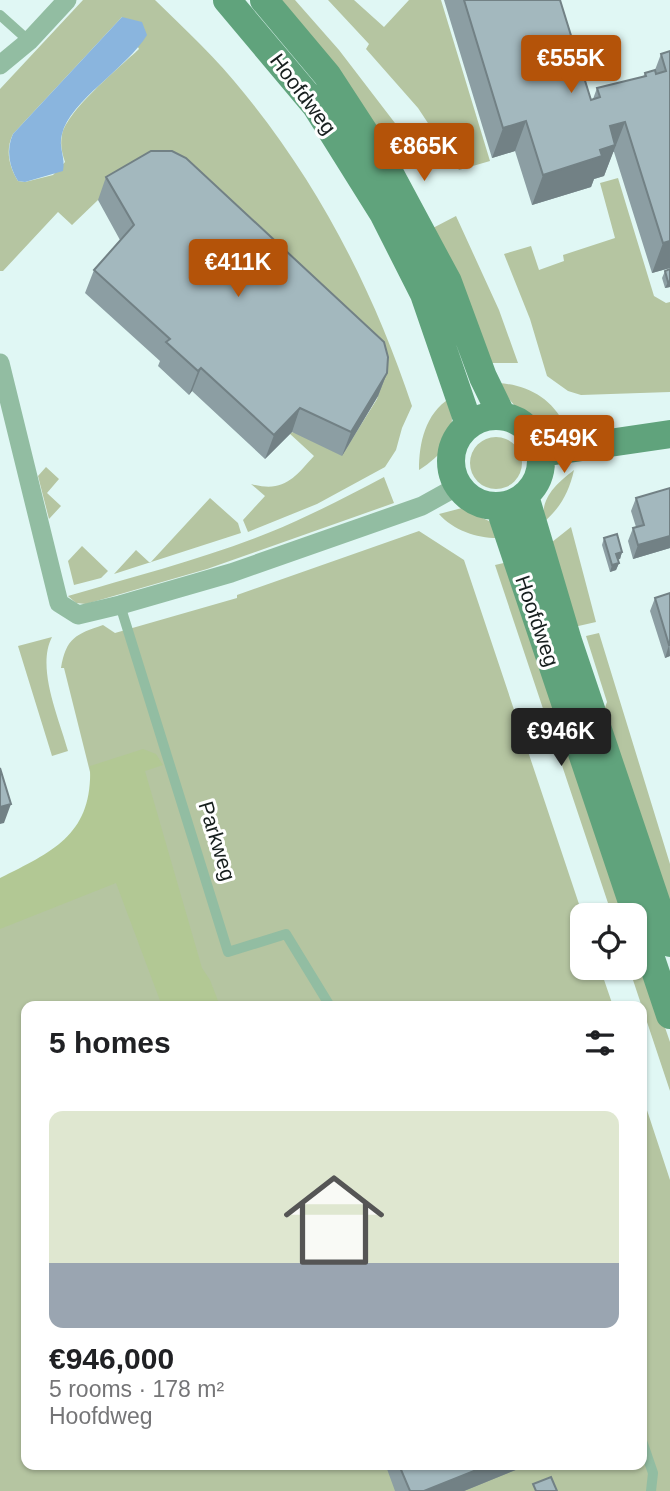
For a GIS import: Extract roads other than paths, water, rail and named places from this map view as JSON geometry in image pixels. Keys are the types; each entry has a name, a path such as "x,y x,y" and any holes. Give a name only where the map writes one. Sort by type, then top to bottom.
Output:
{"main road":[{"name":"Hoofdweg","path":"227,0 316,106 383,213 424,294 469,425"},
{"name":"Hoofdweg","path":"264,0 327,75 396,183 448,282 483,377 502,416"},
{"path":"502,416 520,422 534,436 541,453 541,469 535,484 512,501 483,504 469,497 458,486 451,464 455,442 469,425 485,417 502,416"},
{"path":"541,453 670,434"},
{"name":"Hoofdweg","path":"512,501 569,641 670,943"},
{"name":"Hoofdweg","path":"512,501 670,1015"}],"street":[{"path":"0,65 29,41 67,0"},
{"path":"0,363 59,603 78,615 231,573 422,506 458,486"}],"lane":[{"path":"0,15 29,41"},
{"name":"Parkweg","path":"120,605 228,952 286,934 327,1001"},
{"path":"647,1455 653,1474 651,1491"}],"water":[{"path":"122,17 142,22 147,35 127,59 87,97 67,122 61,139 63,171 25,182 18,181 10,158 13,134"}]}
